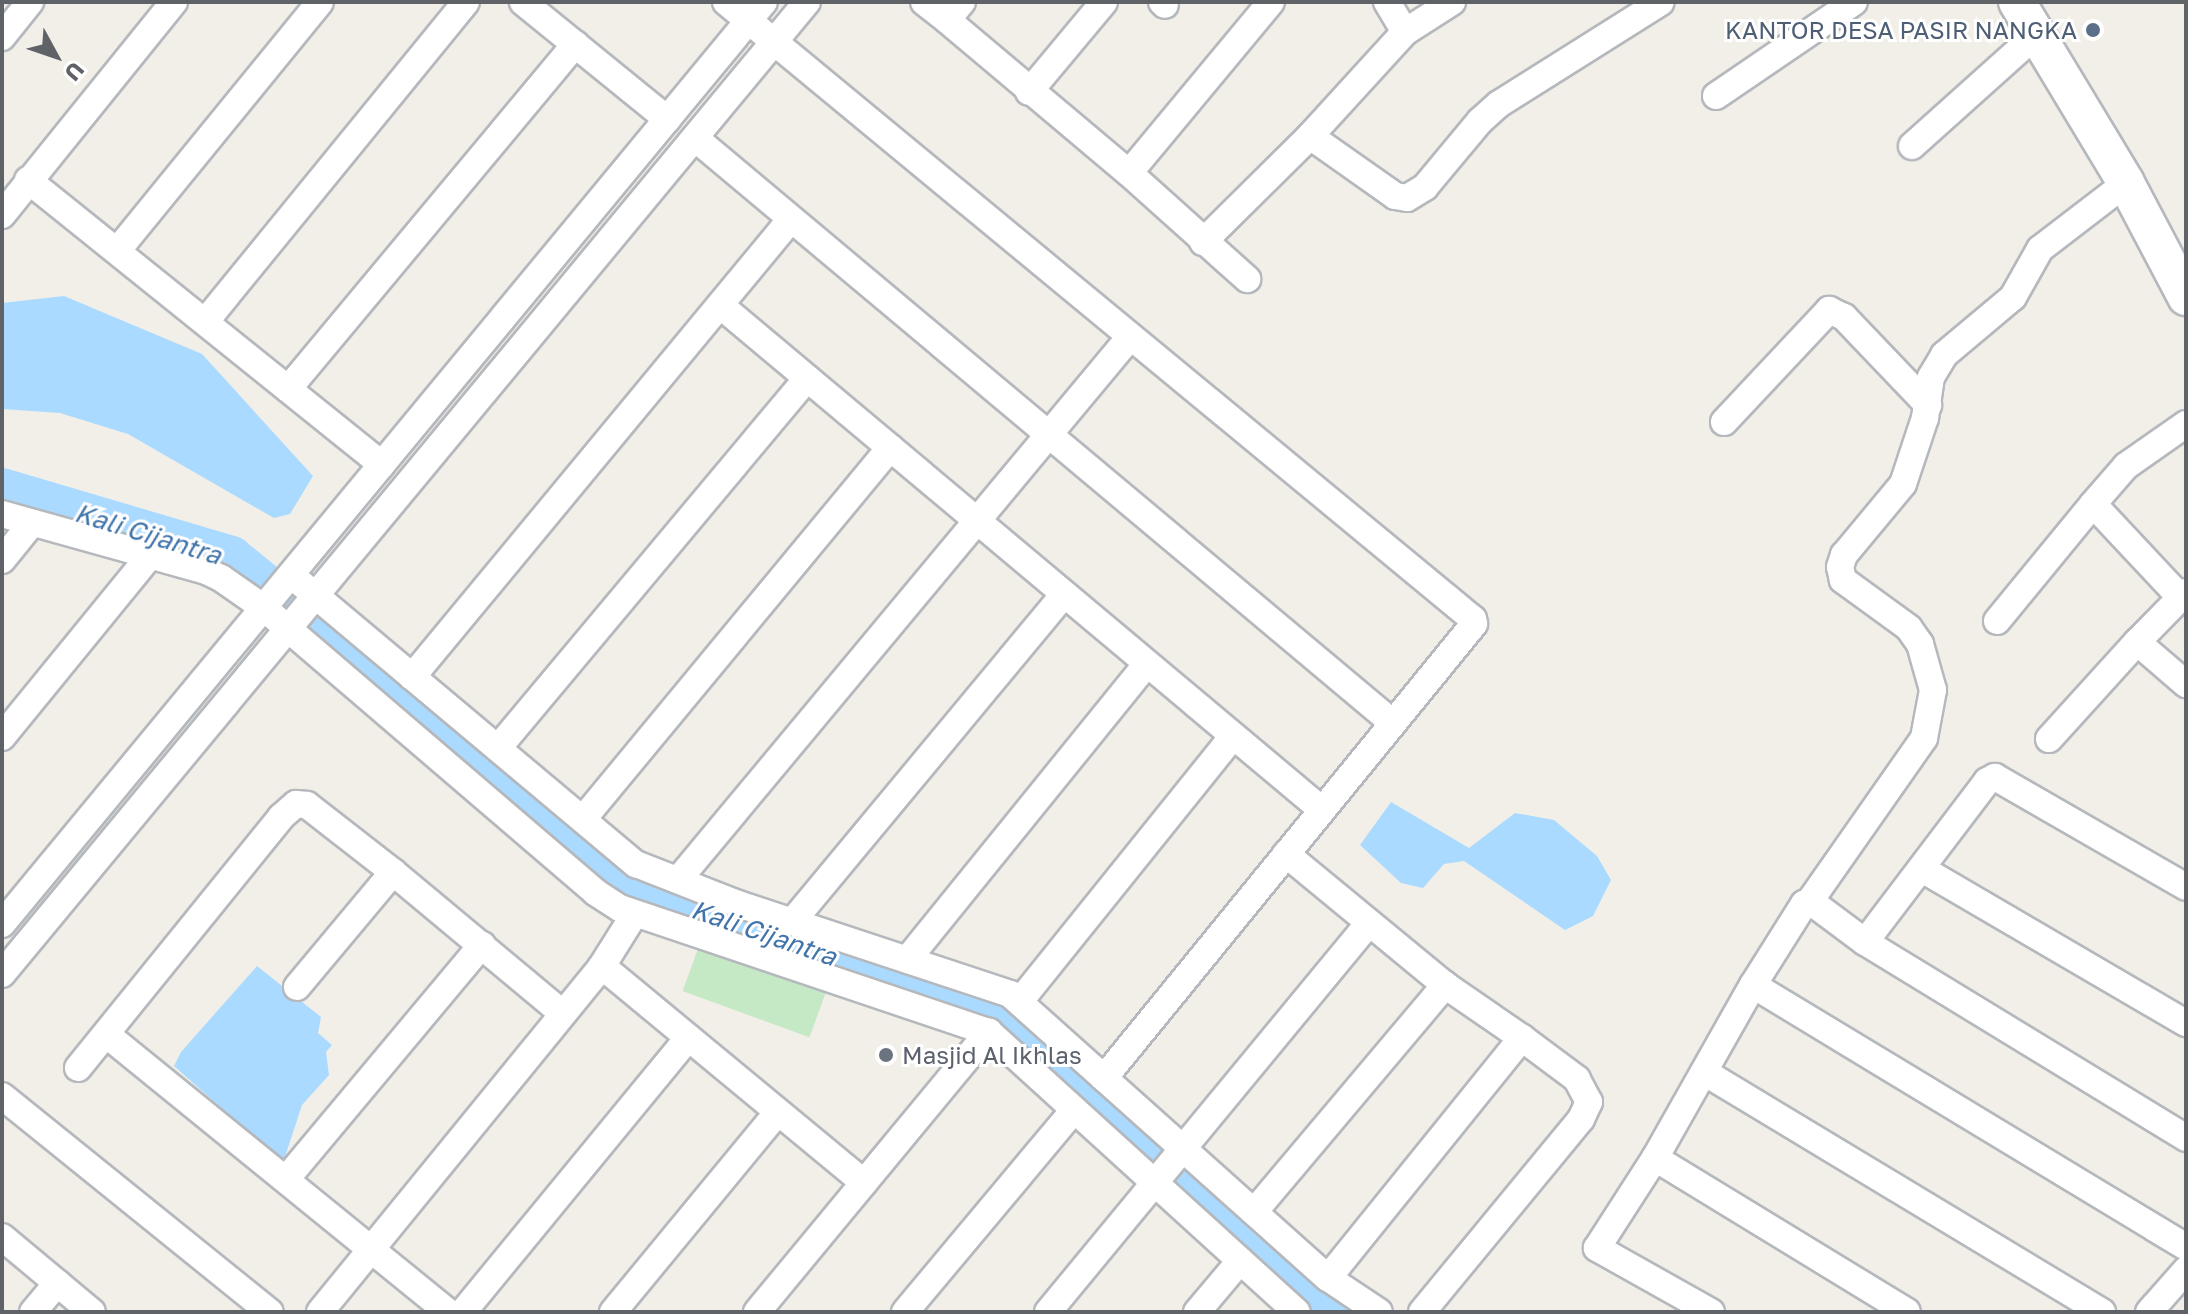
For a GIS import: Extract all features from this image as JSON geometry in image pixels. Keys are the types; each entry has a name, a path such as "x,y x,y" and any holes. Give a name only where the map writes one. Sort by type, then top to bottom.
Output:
{"street":[{"path":"3,34 30,2"},
{"path":"2,215 174,2"},
{"path":"117,251 320,2"},
{"path":"205,322 466,2"},
{"path":"523,2 667,119"},
{"path":"726,2 756,11 775,41 1473,619 1474,624 1104,1078"},
{"path":"2,974 807,2"},
{"path":"924,2 954,11 1029,92 1129,173 1247,279"},
{"path":"1029,92 1104,2"},
{"path":"1129,173 1271,2"},
{"path":"1387,2 1405,32"},
{"path":"1203,242 1310,136 1405,32 1452,2"},
{"path":"1310,136 1395,196 1407,198 1425,187 1480,121 1499,104 1661,2"},
{"path":"1716,96 1854,2"},
{"path":"2017,2 2126,183 2184,289"},
{"path":"2,924 756,11"},
{"path":"1912,146 2037,34"},
{"path":"288,389 575,44"},
{"path":"695,138 1393,723"},
{"path":"28,180 382,465"},
{"path":"1711,1312 1597,1248 1655,1158 1753,985 1804,904 1810,901 1924,738 1933,690 1920,644 1909,628 1855,591 1840,575 1844,555 1903,484 1912,464 1928,405 1931,377 1944,355 2013,297 2040,249 2126,183"},
{"path":"412,677 791,219"},
{"path":"720,305 1322,810"},
{"path":"1724,422 1829,310 1844,317 1928,405"},
{"path":"678,880 1130,337"},
{"path":"498,748 807,378"},
{"path":"1997,621 2126,466 2186,424"},
{"path":"583,819 890,448"},
{"path":"2049,739 2183,595 2093,504"},
{"path":"2,514 206,571 265,606 595,892 634,915 989,1032 1074,1110 1157,1179 1297,1312"},
{"path":"2,560 32,523"},
{"path":"2,737 149,557"},
{"path":"288,579 412,677 636,864 792,922 982,982 1020,1001 1181,1150 1328,1278 1379,1312"},
{"path":"792,922 1064,594"},
{"path":"2137,642 2186,684"},
{"path":"907,960 1147,664"},
{"path":"1020,1001 1233,736"},
{"path":"1865,942 1987,781 1995,777 2186,887"},
{"path":"78,1068 281,817 296,804 307,805 393,872 562,1013"},
{"path":"1286,854 1445,985 1577,1079 1589,1102 1581,1119 1422,1312"},
{"path":"1922,869 2186,1023"},
{"path":"297,987 393,872"},
{"path":"1810,901 1865,942 2186,1138"},
{"path":"320,1312 602,966 634,915"},
{"path":"1048,1312 1369,923"},
{"path":"287,1178 482,945"},
{"path":"602,966 864,1183"},
{"path":"1254,1212 1445,985"},
{"path":"1753,985 2186,1247"},
{"path":"757,1312 989,1032"},
{"path":"106,1034 287,1178 448,1312"},
{"path":"463,1312 688,1038"},
{"path":"1328,1278 1522,1038"},
{"path":"1704,1072 2102,1312"},
{"path":"2,1096 270,1312"},
{"path":"905,1312 1074,1110"},
{"path":"613,1312 778,1112"},
{"path":"1655,1158 1907,1312"},
{"path":"2,1237 92,1312"},
{"path":"1197,1312 1240,1261"},
{"path":"2149,1312 2186,1270"},
{"path":"33,1312 57,1283"}],"green space":[{"path":"699,946 826,992 809,1037 683,991"}],"water":[{"path":"64,296 202,354 313,476 290,514 274,518 128,434 60,413 2,409 2,303"},
{"path":"1391,802 1469,848 1515,813 1554,820 1597,856 1611,880 1593,916 1565,930 1464,861 1444,864 1423,888 1401,883 1360,845"},
{"path":"257,966 321,1017 318,1033 332,1045 326,1052 329,1075 302,1105 283,1163 174,1066 181,1052"}],"waterway":[{"name":"Kali Cijantra","path":"2,490 231,558 612,869 705,918 992,1004 1171,1169 1339,1312"}],"place":[{"name":"KANTOR DESA PASIR NANGKA","path":"2093,30"},
{"name":"Masjid Al Ikhlas","path":"886,1055"}]}
